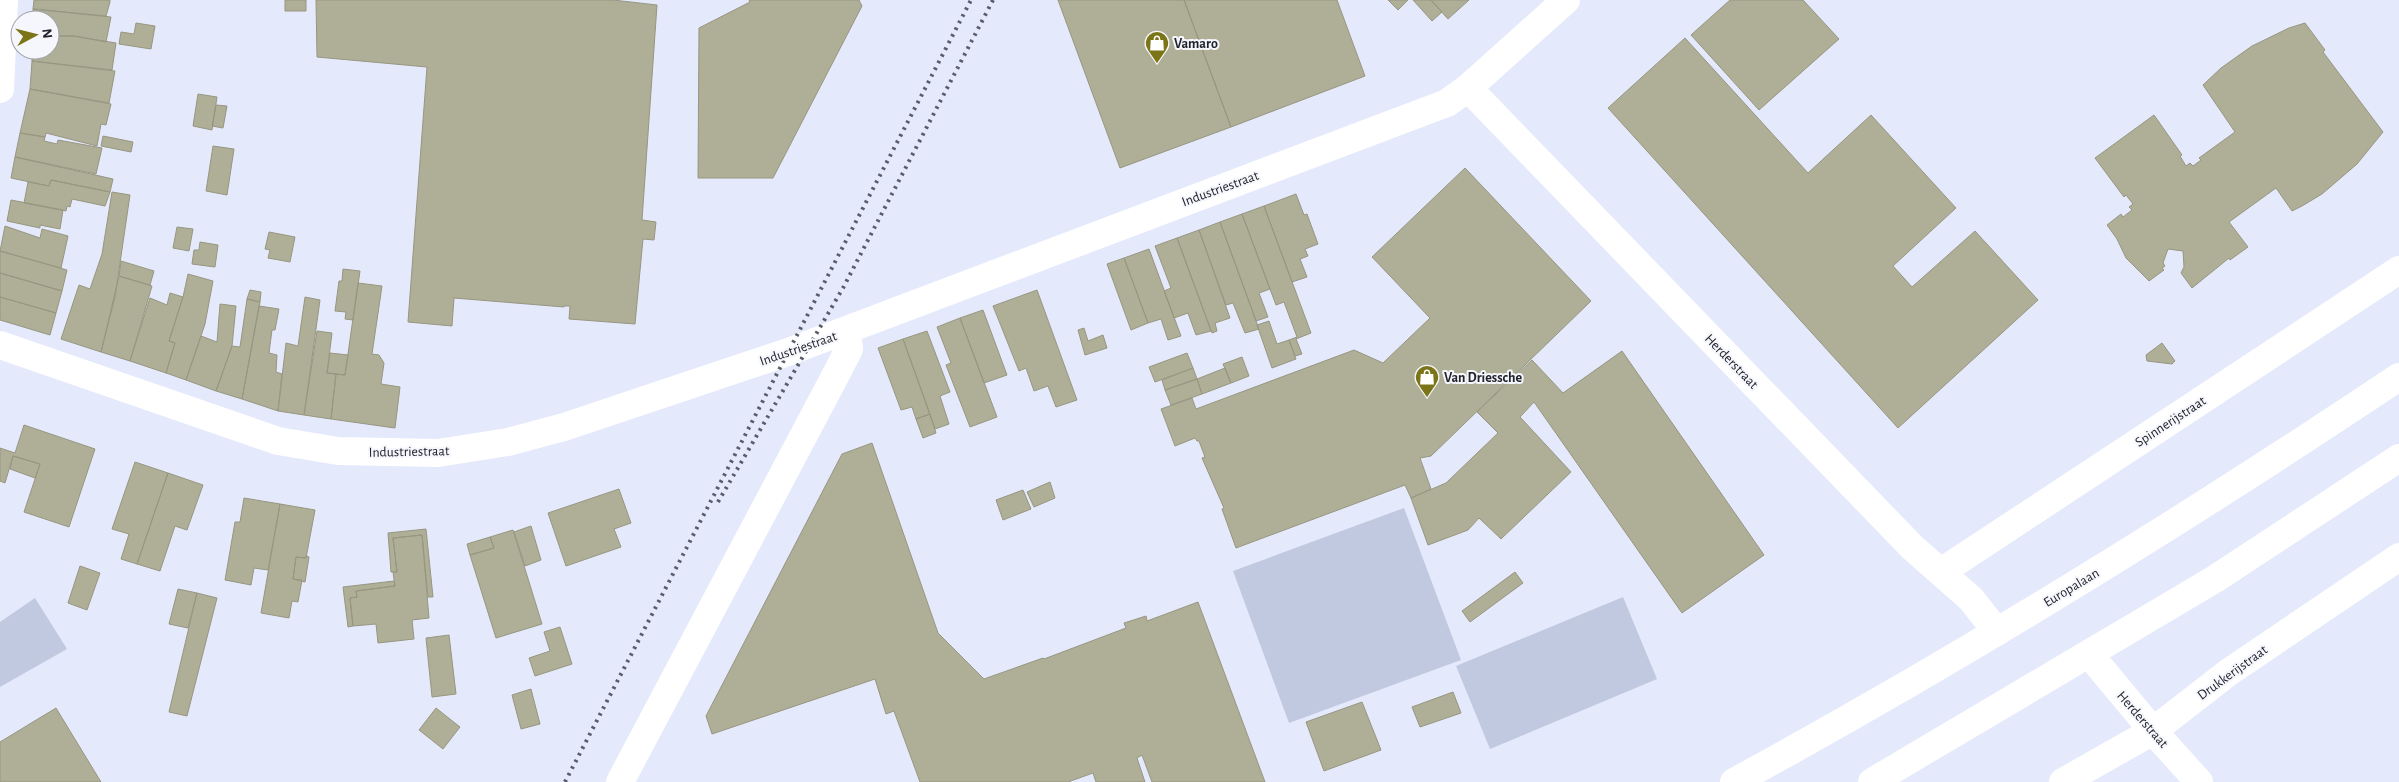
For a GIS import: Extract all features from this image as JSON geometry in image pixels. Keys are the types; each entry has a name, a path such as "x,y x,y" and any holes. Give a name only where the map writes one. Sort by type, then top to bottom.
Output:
{"main road":[{"path":"0,89 4,0"},
{"name":"Industriestraat","path":"0,345 278,442 338,451 438,453 508,442 564,427 788,352 1447,103 1468,88 1566,0"},
{"name":"Herderstraat","path":"1468,88 1905,540 1971,599 1997,632"},
{"name":"Spinnerijstraat","path":"1941,572 2399,270"},
{"name":"Industriestraat","path":"620,782 832,382 848,349 847,330"},
{"name":"Europalaan","path":"1734,782 1997,632 2152,538 2399,377"},
{"path":"1872,782 2215,579 2399,458"},
{"name":"Drukkerijstraat","path":"2063,782 2153,731 2229,672 2399,556"},
{"name":"Herderstraat","path":"2090,654 2153,731 2199,782"}],"shaded area":[{"path":"1404,508 1461,660 1289,723 1233,571"},
{"path":"1623,597 1657,679 1490,749 1456,666"},
{"path":"35,598 67,649 0,687 0,622"}],"building":[{"path":"34,0 110,0 106,16 60,12 60,10 33,9"},
{"path":"285,0 306,0 306,11 285,11"},
{"path":"316,0 613,0 657,5 642,220 656,222 654,240 643,239 635,324 569,319 570,306 454,298 452,326 408,322 427,67 317,57"},
{"path":"749,0 859,0 862,6 773,178 698,178 699,28 750,2"},
{"path":"1058,0 1184,0 1231,127 1120,168"},
{"path":"1184,0 1337,0 1365,76 1231,127"},
{"path":"1388,0 1408,0 1398,10"},
{"path":"1413,0 1431,0 1442,12 1432,21"},
{"path":"1431,0 1469,0 1448,19"},
{"path":"1730,0 1803,0 1839,39 1759,110 1691,35"},
{"path":"60,12 111,17 106,42 74,36 60,36"},
{"path":"136,23 155,26 151,49 119,44 121,32 134,34"},
{"path":"2305,23 2325,50 2323,52 2383,132 2357,164 2322,194 2302,206 2292,211 2276,188 2229,222 2248,247 2230,260 2229,258 2192,288 2181,273 2184,267 2183,251 2168,249 2163,263 2165,266 2162,268 2164,270 2149,281 2126,258 2117,239 2107,225 2121,214 2123,217 2132,210 2129,207 2133,204 2126,195 2124,197 2095,158 2154,115 2182,155 2180,156 2186,166 2190,163 2193,166 2201,160 2199,158 2235,132 2203,85 2221,68 2252,46 2289,28"},
{"path":"60,36 74,36 116,43 112,70 32,61 60,60"},
{"path":"1685,38 1808,173 1871,115 1956,208 1893,266 1912,287 1975,231 2038,300 1898,428 1608,108"},
{"path":"32,61 115,71 109,103 30,89"},
{"path":"30,89 111,104 106,125 101,124 97,146 46,133 45,137 20,133"},
{"path":"198,94 217,97 212,130 193,126"},
{"path":"216,105 227,106 223,128 212,126"},
{"path":"20,133 45,137 44,141 57,144 58,140 102,148 96,174 15,157"},
{"path":"103,136 133,142 131,152 101,146"},
{"path":"213,146 234,149 227,195 206,191"},
{"path":"15,157 113,179 110,192 51,180 49,186 11,178"},
{"path":"1465,168 1591,301 1431,456 1420,458 1431,489 1411,498 1405,485 1236,548 1222,509 1224,508 1202,458 1205,457 1199,441 1195,438 1175,446 1161,409 1192,398 1196,409 1354,350 1383,363 1430,318 1372,257"},
{"path":"51,180 110,192 105,206 72,199 70,207 67,206 66,211 24,203 28,182 49,186"},
{"path":"112,192 130,195 115,297 101,352 61,339 79,285 90,289 102,254"},
{"path":"1296,194 1304,215 1307,214 1318,244 1305,249 1308,256 1300,259 1307,277 1292,282 1264,206"},
{"path":"11,200 63,210 60,229 40,225 40,228 7,221"},
{"path":"1264,206 1311,333 1296,339 1302,354 1295,356 1289,340 1297,337 1284,302 1276,305 1242,214"},
{"path":"1242,214 1270,289 1259,293 1268,317 1256,321 1220,222"},
{"path":"1220,222 1259,329 1245,333 1233,303 1226,305 1199,230"},
{"path":"5,226 40,238 42,229 68,236 61,268 0,251"},
{"path":"177,227 193,229 189,251 173,248"},
{"path":"1199,230 1230,318 1215,323 1217,331 1212,333 1177,238"},
{"path":"269,232 295,237 290,262 268,258 270,250 265,249"},
{"path":"1177,238 1211,331 1196,335 1188,313 1174,318 1164,291 1171,288 1155,246"},
{"path":"200,242 218,245 215,267 192,264 194,250 199,250"},
{"path":"1149,249 1181,336 1168,340 1161,319 1148,323 1124,258"},
{"path":"0,251 67,270 62,291 0,273"},
{"path":"1124,258 1148,323 1131,330 1107,264"},
{"path":"121,261 154,271 150,285 119,276"},
{"path":"343,269 360,271 353,320 345,319 346,312 335,311 339,281 342,281"},
{"path":"0,273 62,291 56,313 0,297"},
{"path":"188,274 213,281 205,324 186,380 166,373 175,343 169,341"},
{"path":"119,276 152,286 130,361 101,352"},
{"path":"358,283 382,286 372,354 379,355 384,363 381,384 400,387 395,428 331,419 336,374 345,375"},
{"path":"250,290 261,292 260,302 247,299"},
{"path":"1037,290 1077,400 1056,407 1048,386 1034,391 1026,368 1019,371 993,306"},
{"path":"170,293 183,297 169,341 175,343 166,373 130,361 150,298 167,305"},
{"path":"0,297 56,313 50,335 0,320"},
{"path":"305,297 320,300 304,415 278,411 286,343 298,346"},
{"path":"247,299 260,302 242,399 216,391 232,346 240,347"},
{"path":"220,304 236,306 232,346 216,391 186,380 201,336 217,342"},
{"path":"259,306 279,309 275,330 272,330 269,353 277,355 276,372 282,374 278,411 242,399"},
{"path":"983,310 1007,375 984,383 960,318"},
{"path":"960,318 997,417 970,427 946,365 951,363 937,327"},
{"path":"1269,321 1277,344 1289,340 1296,359 1272,368 1257,325"},
{"path":"1084,328 1088,341 1103,335 1107,348 1085,355 1078,330"},
{"path":"317,331 332,333 327,373 336,374 331,419 304,415"},
{"path":"927,331 950,392 940,396 949,424 935,429 903,339"},
{"path":"903,339 930,414 916,419 912,407 901,410 878,348"},
{"path":"2162,343 2175,361 2172,364 2147,361 2146,355"},
{"path":"1622,351 1764,555 1682,613 1534,402 1520,417 1571,472 1501,539 1479,518 1468,530 1428,545 1411,498 1446,483 1498,433 1477,412 1532,360 1563,393"},
{"path":"330,353 348,355 345,375 327,373"},
{"path":"1187,353 1193,368 1155,382 1149,367"},
{"path":"1242,357 1249,376 1231,383 1223,364"},
{"path":"1193,368 1197,379 1165,390 1162,380"},
{"path":"1225,368 1231,383 1202,394 1197,379"},
{"path":"1197,379 1202,394 1171,405 1165,390"},
{"path":"930,414 936,433 923,438 916,419"},
{"path":"24,425 95,449 69,527 24,512 40,464 13,456 5,483 0,481 0,448 15,453"},
{"path":"872,443 938,633 984,679 1126,628 1124,623 1146,616 1147,621 1198,602 1265,782 1152,782 1142,755 1137,758 1145,782 1096,782 1093,773 1068,782 920,782 894,711 886,714 875,679 712,734 706,716 842,454"},
{"path":"13,456 40,464 35,478 10,469"},
{"path":"135,462 168,473 137,564 121,559 129,534 112,529"},
{"path":"168,473 203,485 187,530 175,526 160,571 137,564"},
{"path":"1050,482 1055,498 1034,507 1027,492"},
{"path":"619,489 631,523 614,529 621,547 566,566 548,513"},
{"path":"1023,490 1031,509 1003,520 996,500"},
{"path":"244,498 280,504 268,570 254,568 251,585 225,580 235,522 240,522"},
{"path":"280,504 315,510 306,558 296,557 293,579 302,580 298,602 292,601 289,618 261,613"},
{"path":"531,526 541,560 525,566 514,532"},
{"path":"426,529 433,597 428,597 422,535 393,538 397,572 391,572 388,533"},
{"path":"513,530 542,624 496,638 470,555 494,548 490,537"},
{"path":"422,535 429,618 412,620 414,639 378,643 376,624 353,626 350,598 357,597 356,591 395,586 393,572 397,572 393,538"},
{"path":"490,537 494,548 470,555 467,544"},
{"path":"307,556 309,557 305,582 293,579 296,557 306,558"},
{"path":"80,566 100,573 87,610 68,603"},
{"path":"1515,572 1523,583 1470,622 1462,611"},
{"path":"394,581 395,586 356,591 357,597 350,598 353,626 348,627 343,587"},
{"path":"178,589 197,593 188,628 169,624"},
{"path":"197,593 217,598 187,716 169,712"},
{"path":"560,627 572,664 535,676 529,658 550,651 544,632"},
{"path":"449,635 456,694 432,697 426,638"},
{"path":"531,689 540,724 521,729 512,695"},
{"path":"1453,692 1461,713 1420,727 1412,707"},
{"path":"1362,702 1381,750 1324,771 1306,722"},
{"path":"56,708 101,782 0,782 0,742"},
{"path":"436,708 460,727 443,749 419,730"}],"railway":[{"path":"565,782 971,0"},
{"path":"718,502 843,288 993,0"}],"place":[{"name":"Vamaro","path":"1157,64"},
{"name":"Van Driessche","path":"1427,398"}]}
